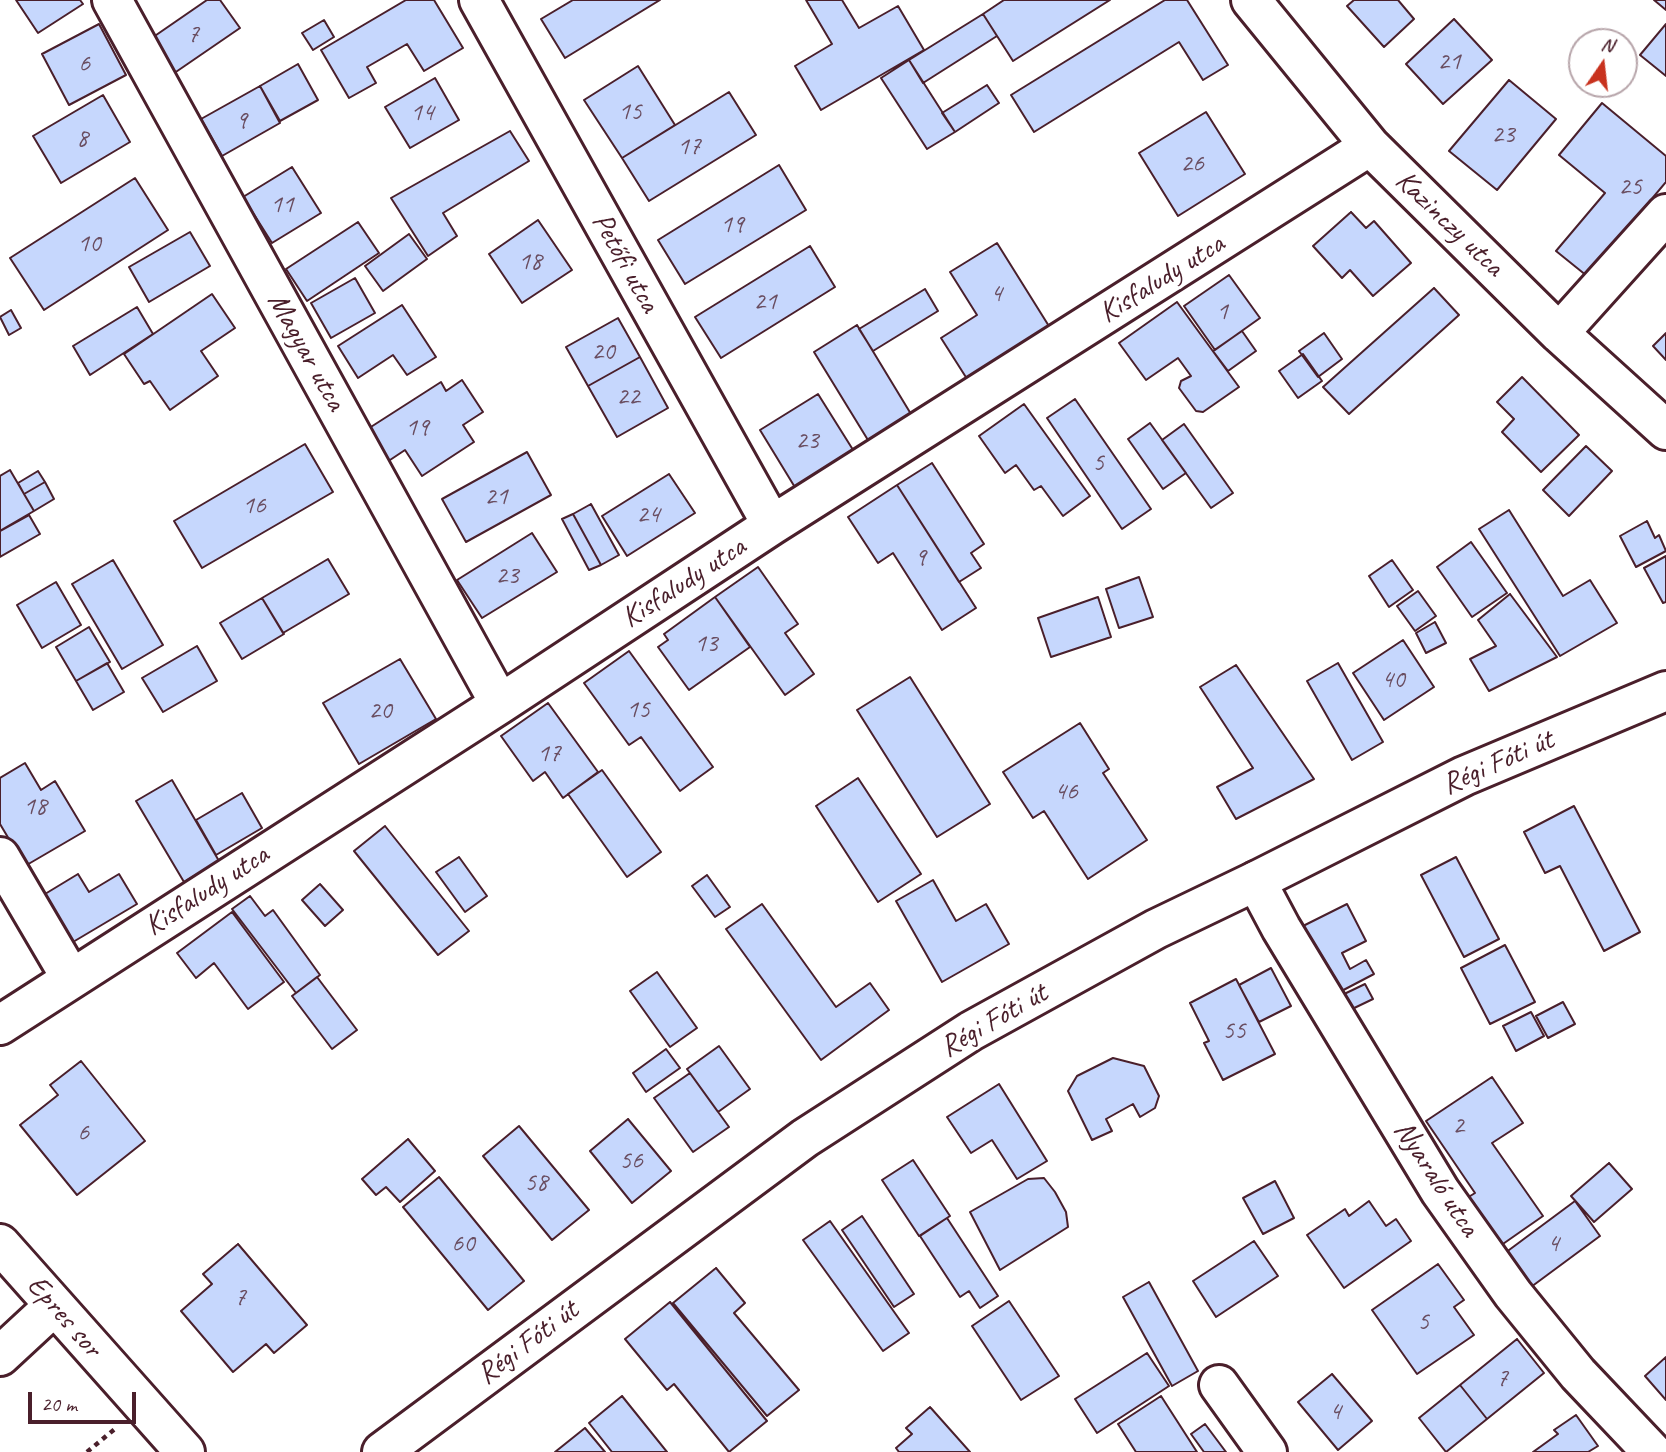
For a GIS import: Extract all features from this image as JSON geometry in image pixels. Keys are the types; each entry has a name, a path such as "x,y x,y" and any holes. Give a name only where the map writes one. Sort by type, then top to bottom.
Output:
{"street":[{"name":"Magyar utca","path":"112,0 500,704"},
{"name":"Petőfi utca","path":"479,0 772,525"},
{"name":"Kazinczy utca","path":"1251,0 1370,146 1559,333 1666,430"},
{"name":"Kisfaludy utca","path":"0,1024 500,704 772,525 1370,146"},
{"path":"1559,333 1666,214"},
{"name":"Régi Fóti út","path":"382,1452 805,1138 971,1031 1156,929 1464,776 1666,691"},
{"path":"0,857 71,978"},
{"name":"Nyaraló utca","path":"1256,881 1281,928 1440,1191 1513,1294 1578,1374 1652,1452"},
{"name":"Epres sor","path":"0,1244 185,1452"},
{"path":"0,1356 54,1306"},
{"path":"1219,1385 1267,1452"}],"path":[{"path":"87,1452 123,1422"}],"building":[{"path":"16,0 80,0 83,4 38,33"},
{"path":"207,0 220,0 240,28 170,76 146,42"},
{"path":"406,0 434,0 463,48 424,71 407,44 367,67 376,83 349,98 321,50"},
{"path":"573,0 660,0 565,58 541,19"},
{"path":"806,0 842,0 859,28 898,6 924,50 821,110 795,66 832,44"},
{"path":"1004,0 1110,0 1013,61 983,14"},
{"path":"1165,0 1187,0 1228,65 1203,80 1179,42 1034,132 1011,95"},
{"path":"1354,0 1398,0 1414,19 1384,47 1347,6"},
{"path":"1654,0 1666,0 1666,10"},
{"path":"983,14 997,36 923,83 909,60"},
{"path":"1454,19 1492,60 1443,104 1406,64"},
{"path":"324,20 334,37 313,50 302,33"},
{"path":"99,24 126,75 69,105 42,54"},
{"path":"1666,24 1666,76 1640,55"},
{"path":"909,60 955,132 927,149 881,78"},
{"path":"298,64 318,100 280,121 260,86"},
{"path":"638,66 675,125 622,158 584,100"},
{"path":"435,78 459,120 410,148 385,107"},
{"path":"1509,80 1556,119 1497,190 1449,151"},
{"path":"987,85 999,103 955,132 942,113"},
{"path":"260,86 280,123 222,156 201,119"},
{"path":"729,92 756,135 649,201 622,158"},
{"path":"103,95 130,142 61,183 33,136"},
{"path":"1602,103 1666,156 1666,182 1587,276 1556,251 1605,193 1559,155"},
{"path":"1206,112 1245,174 1178,216 1139,153"},
{"path":"510,131 529,161 443,213 457,236 428,256 391,198"},
{"path":"779,165 806,210 685,284 658,240"},
{"path":"292,167 321,213 272,243 243,197"},
{"path":"135,178 168,230 44,310 10,258"},
{"path":"1351,212 1366,228 1374,221 1411,263 1373,296 1350,270 1342,278 1313,246"},
{"path":"538,220 572,270 522,303 489,254"},
{"path":"358,222 379,253 307,301 286,269"},
{"path":"190,232 210,266 149,302 129,267"},
{"path":"409,234 427,259 383,291 365,266"},
{"path":"997,243 1052,331 969,382 941,338 977,315 950,272"},
{"path":"810,246 835,287 721,358 695,317"},
{"path":"1229,275 1260,318 1215,350 1184,306"},
{"path":"355,278 375,313 331,338 311,303"},
{"path":"1434,288 1459,315 1349,414 1323,387"},
{"path":"925,289 938,311 873,351 859,329"},
{"path":"212,294 235,328 201,351 218,376 170,410 150,381 144,384 124,354"},
{"path":"1177,302 1239,387 1203,412 1196,411 1179,388 1181,381 1191,376 1178,358 1146,380 1119,343"},
{"path":"402,305 436,357 407,375 393,355 358,378 338,346"},
{"path":"137,307 153,334 90,375 73,346"},
{"path":"11,310 21,328 9,335 0,317"},
{"path":"618,318 640,357 588,386 566,347"},
{"path":"857,325 914,419 871,445 814,352"},
{"path":"1242,331 1256,351 1228,371 1213,351"},
{"path":"1324,333 1342,359 1318,377 1299,351"},
{"path":"1666,333 1666,360 1653,346"},
{"path":"1303,354 1322,381 1298,398 1279,371"},
{"path":"640,357 668,408 617,437 588,386"},
{"path":"1522,377 1579,435 1541,472 1502,432 1514,419 1497,402"},
{"path":"462,380 483,412 463,425 474,442 422,476 405,450 384,464 363,432 441,382 446,391"},
{"path":"818,394 855,453 796,489 760,430"},
{"path":"1075,399 1151,509 1122,529 1047,418"},
{"path":"1024,404 1090,496 1063,516 1041,486 1034,490 1016,465 1005,473 979,436"},
{"path":"1150,423 1186,473 1163,489 1128,439"},
{"path":"1184,424 1233,493 1211,508 1162,440"},
{"path":"305,444 333,492 202,568 174,521"},
{"path":"1586,446 1612,471 1569,516 1543,490"},
{"path":"527,452 551,495 466,542 442,499"},
{"path":"932,463 984,544 971,553 981,568 959,582 897,485"},
{"path":"10,470 34,511 0,531 0,476"},
{"path":"38,471 45,482 24,494 18,483"},
{"path":"669,474 695,513 627,556 602,516"},
{"path":"45,482 54,499 34,511 24,494"},
{"path":"897,485 976,608 942,630 893,553 878,563 848,517"},
{"path":"591,504 619,555 601,565 573,514"},
{"path":"1509,510 1563,596 1590,580 1617,623 1560,656 1479,529"},
{"path":"573,514 601,565 589,570 562,519"},
{"path":"29,515 40,534 0,557 0,531"},
{"path":"1647,521 1655,538 1659,535 1666,551 1636,567 1620,536"},
{"path":"532,533 557,572 482,618 457,580"},
{"path":"1471,542 1507,593 1472,617 1437,567"},
{"path":"1666,556 1666,602 1663,603 1644,568"},
{"path":"328,559 349,594 283,633 262,598"},
{"path":"113,560 163,645 122,669 72,584"},
{"path":"1392,560 1413,590 1389,607 1369,576"},
{"path":"758,567 798,624 785,633 814,674 785,695 715,597"},
{"path":"1139,577 1153,617 1119,628 1106,589"},
{"path":"56,582 81,625 42,648 17,605"},
{"path":"1418,591 1436,616 1415,631 1397,606"},
{"path":"1510,594 1557,657 1489,691 1470,659 1496,646 1478,620"},
{"path":"715,597 750,647 689,690 658,647 668,640 664,634"},
{"path":"1098,597 1111,637 1051,657 1038,618"},
{"path":"262,598 284,634 242,659 220,623"},
{"path":"1435,622 1446,643 1426,653 1416,633"},
{"path":"89,627 110,662 76,681 56,647"},
{"path":"1403,640 1434,687 1384,720 1353,673"},
{"path":"197,646 217,681 163,712 142,678"},
{"path":"629,651 713,767 680,791 641,737 629,745 584,683"},
{"path":"400,659 436,719 359,764 323,703"},
{"path":"107,663 124,692 93,710 76,681"},
{"path":"1338,663 1383,742 1352,760 1307,681"},
{"path":"1236,665 1314,779 1236,819 1217,787 1253,768 1200,687"},
{"path":"910,677 990,804 937,837 857,710"},
{"path":"548,703 598,772 563,798 545,772 533,781 501,736"},
{"path":"1080,723 1109,769 1103,773 1147,840 1088,879 1044,811 1033,818 1003,772"},
{"path":"25,763 41,790 55,781 85,831 25,866 0,824 0,778"},
{"path":"602,770 661,852 627,877 568,794"},
{"path":"858,778 921,874 878,902 816,806"},
{"path":"172,780 219,861 184,882 136,801"},
{"path":"242,793 262,828 216,855 196,820"},
{"path":"1574,806 1640,932 1604,951 1560,866 1545,873 1524,832"},
{"path":"385,826 469,931 438,955 354,851"},
{"path":"459,857 487,896 465,912 436,872"},
{"path":"1456,857 1499,939 1464,957 1421,875"},
{"path":"78,874 89,892 119,874 137,904 73,942 45,894"},
{"path":"707,875 730,907 715,917 692,886"},
{"path":"933,880 956,921 986,904 1009,944 942,982 896,901"},
{"path":"320,884 343,910 325,926 302,900"},
{"path":"250,896 265,916 273,910 320,975 296,993 232,909"},
{"path":"762,904 836,1007 870,983 889,1010 821,1060 726,929"},
{"path":"1347,904 1366,941 1342,953 1350,969 1366,960 1374,974 1332,996 1297,929"},
{"path":"232,912 284,982 248,1009 214,963 196,978 177,953"},
{"path":"1505,945 1535,1002 1490,1024 1461,968"},
{"path":"1271,968 1291,1006 1259,1022 1239,985"},
{"path":"657,972 697,1028 670,1047 630,991"},
{"path":"317,977 357,1030 332,1049 292,996"},
{"path":"1236,979 1275,1054 1223,1080 1204,1043 1209,1041 1190,1003"},
{"path":"1365,984 1373,999 1348,1011 1340,996"},
{"path":"1563,1002 1575,1024 1548,1038 1536,1016"},
{"path":"1531,1012 1544,1036 1516,1051 1503,1026"},
{"path":"719,1046 750,1089 718,1112 687,1069"},
{"path":"666,1049 680,1068 646,1092 633,1073"},
{"path":"1113,1058 1144,1066 1159,1096 1155,1108 1140,1117 1133,1104 1106,1119 1112,1131 1092,1140 1068,1091 1077,1076"},
{"path":"81,1061 145,1141 77,1195 20,1125 58,1095 50,1085"},
{"path":"690,1073 729,1127 693,1152 654,1098"},
{"path":"1492,1077 1523,1123 1492,1143 1543,1216 1500,1246 1467,1198 1475,1193 1426,1121"},
{"path":"999,1084 1047,1161 1017,1179 992,1140 971,1153 947,1117"},
{"path":"628,1119 671,1171 632,1203 590,1151"},
{"path":"519,1126 589,1210 552,1240 483,1156"},
{"path":"408,1139 435,1171 400,1202 386,1187 376,1195 362,1179"},
{"path":"913,1160 950,1216 919,1236 882,1180"},
{"path":"1609,1163 1632,1189 1594,1222 1571,1196"},
{"path":"439,1177 524,1281 488,1310 403,1207"},
{"path":"1044,1178 1066,1212 1068,1227 1000,1270 970,1212 1028,1179"},
{"path":"1275,1181 1294,1218 1263,1234 1243,1198"},
{"path":"1369,1201 1386,1226 1396,1219 1411,1241 1344,1288 1307,1235 1345,1209 1349,1216"},
{"path":"1575,1201 1600,1236 1531,1287 1505,1253"},
{"path":"862,1216 914,1294 894,1307 842,1230"},
{"path":"947,1218 998,1296 980,1308 969,1291 960,1297 920,1236"},
{"path":"830,1221 909,1333 883,1351 803,1240"},
{"path":"1254,1241 1278,1276 1216,1317 1193,1281"},
{"path":"238,1244 307,1325 274,1353 266,1344 233,1372 181,1311 212,1284 203,1274"},
{"path":"1438,1264 1464,1300 1454,1307 1474,1335 1417,1374 1372,1310"},
{"path":"716,1268 745,1303 734,1313 799,1390 767,1416 673,1303"},
{"path":"1149,1282 1198,1371 1172,1386 1123,1297"},
{"path":"1009,1301 1059,1376 1021,1400 972,1326"},
{"path":"670,1302 767,1421 729,1452 674,1384 667,1390 625,1339"},
{"path":"1517,1339 1544,1373 1487,1419 1460,1385"},
{"path":"1147,1353 1169,1386 1097,1433 1075,1399"},
{"path":"1666,1357 1666,1400 1645,1376"},
{"path":"1332,1374 1372,1421 1338,1450 1298,1402"},
{"path":"1460,1385 1487,1419 1446,1452 1419,1418"},
{"path":"622,1396 667,1452 612,1452 589,1423"},
{"path":"1161,1396 1197,1452 1136,1452 1118,1424"},
{"path":"930,1407 970,1452 899,1452 896,1448 912,1434 906,1428"},
{"path":"1576,1415 1598,1446 1588,1452 1533,1452 1558,1434 1554,1430"},
{"path":"1205,1424 1226,1452 1204,1452 1191,1434"},
{"path":"585,1428 605,1452 555,1452"}]}
